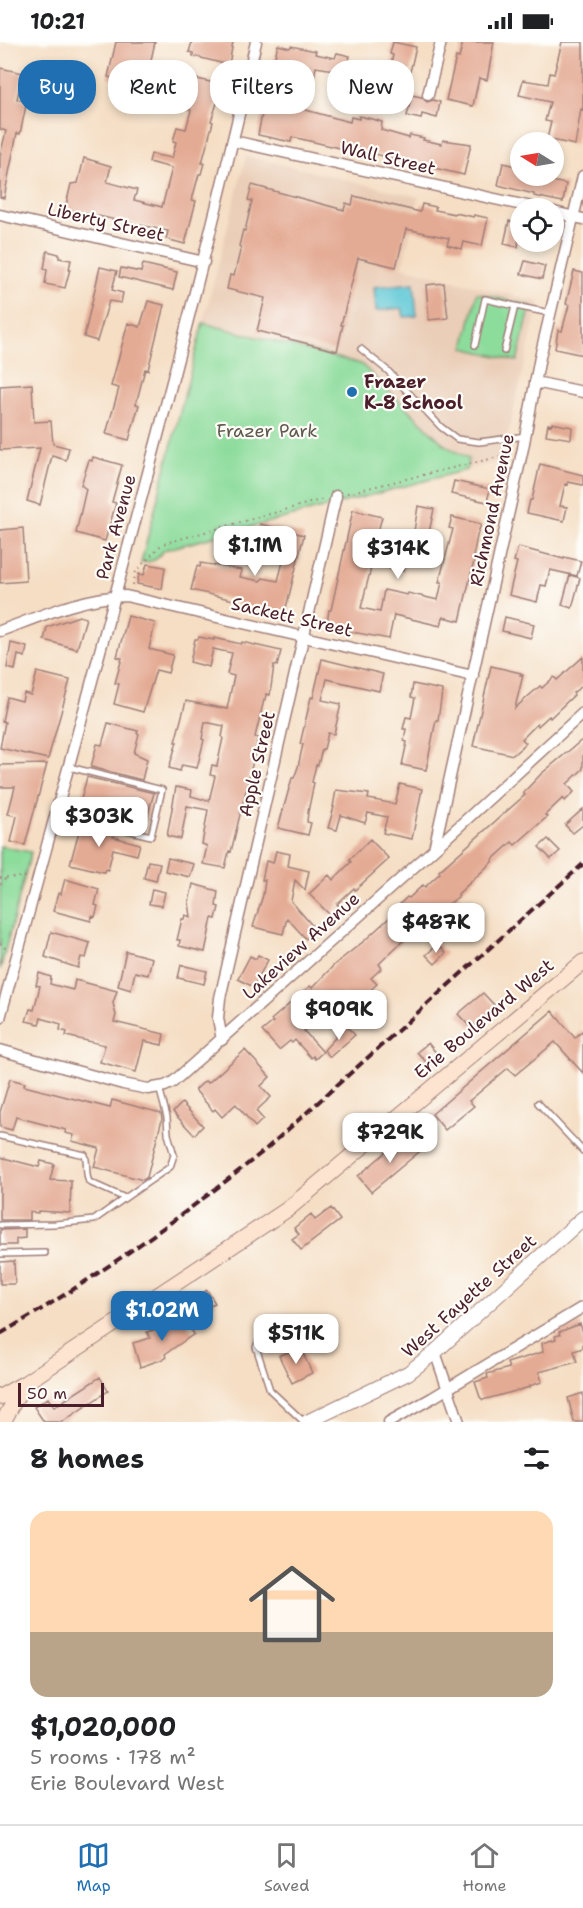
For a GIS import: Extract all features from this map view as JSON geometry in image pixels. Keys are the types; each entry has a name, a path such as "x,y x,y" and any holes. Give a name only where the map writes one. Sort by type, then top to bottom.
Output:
{"main road":[{"name":"Erie Boulevard West","path":"0,1397 25,1383 288,1209 583,962"},
{"path":"3,1422 25,1383"}],"street":[{"name":"Park Avenue","path":"0,1018 204,262 256,42"},
{"path":"428,94 441,42"},
{"name":"Wall Street","path":"233,141 510,202"},
{"name":"Richmond Avenue","path":"433,850 526,436 550,313 578,218 583,176"},
{"name":"Liberty Street","path":"0,215 204,262"},
{"path":"535,382 583,392"},
{"name":"Apple Street","path":"222,1040 218,1018 220,998 336,496"},
{"name":"Sackett Street","path":"0,632 93,600 126,596 473,676"},
{"name":"Lakeview Avenue","path":"159,1087 173,1082 222,1040 583,713"},
{"path":"0,1050 123,1084 148,1089 159,1087"},
{"name":"West Fayette Street","path":"306,1422 408,1373 435,1352 583,1218"},
{"path":"389,1422 583,1307"},
{"path":"435,1352 459,1422"}],"lane":[{"path":"475,345 485,299 550,313"},
{"path":"504,351 515,306"},
{"path":"361,349 388,371 441,427 457,439 479,442 526,436"},
{"path":"57,813 151,836 162,790 69,767"},
{"path":"0,1225 55,1224 94,1220 170,1167 174,1155 159,1087"},
{"path":"538,1103 583,1151"},
{"path":"0,1136 85,1155 88,1162 86,1176 89,1182 125,1198"},
{"path":"0,1254 45,1253"},
{"path":"283,1326 260,1338 256,1347 270,1390 306,1422"}],"path":[{"path":"133,585 136,571 162,544 376,485 522,452"},
{"path":"0,878 40,876"},
{"path":"0,884 6,878"}],"shaded area":[{"name":"Frazer K-8 School","path":"246,156 419,197 402,267 539,302 502,460 222,533 164,550 155,560 141,563"}],"green space":[{"path":"477,293 531,306 517,361 464,348"},
{"name":"Frazer Park","path":"203,323 361,364 446,446 469,459 466,470 164,550 155,560 141,563"},
{"path":"0,846 31,852 0,970"}],"water":[{"path":"414,283 417,316 404,317 402,308 376,311 374,287"}],"building":[{"path":"116,42 155,42 151,60 112,60"},
{"path":"192,42 233,42 230,60 210,60 193,56 193,53 189,52"},
{"path":"393,42 416,47 413,60 392,60 393,55 390,54"},
{"path":"463,42 494,42 487,80 479,78 473,106 446,100 456,57 459,58"},
{"path":"562,42 583,42 583,110 581,109 575,145 564,143 564,132 549,132 551,122 545,121 550,102 519,95 523,80 548,84 550,73 554,74"},
{"path":"278,45 316,51 315,54 335,58 337,53 350,56 349,60 327,60 327,69 316,67 315,72 315,60 274,60"},
{"path":"0,68 18,72 18,114 24,114 20,134 17,133 4,198 0,197 0,156 6,131 0,129"},
{"path":"198,79 210,82 210,114 213,114 211,121 213,122 202,163 204,163 192,200 196,201 185,244 166,239 168,231 65,209 71,184 78,183 84,158 111,166 107,182 137,190 134,200 162,207 172,168 149,162 151,154 172,158 177,127 186,129 190,114 198,114"},
{"path":"414,95 427,102 433,100 440,102 437,118 422,114 421,119 407,116 414,114"},
{"path":"315,113 350,122 351,117 359,119 359,116 376,120 382,122 381,130 409,138 410,135 442,144 443,140 471,144 464,175 292,137 291,142 258,135 262,114"},
{"path":"503,163 510,165 510,186 564,186 566,184 564,198 544,198 498,185"},
{"path":"252,185 344,210 346,203 352,205 354,196 420,212 422,204 436,207 435,210 488,218 482,246 464,242 462,249 447,245 449,238 406,229 396,267 358,258 341,325 343,325 337,351 257,331 265,298 227,289 230,275 234,276 241,247 239,246 243,230 245,231 252,201 248,200"},
{"path":"509,221 510,245 504,244"},
{"path":"47,251 59,254 59,258 71,260 65,288 45,284 47,270 44,269"},
{"path":"525,261 545,266 542,279 521,274"},
{"path":"143,264 177,272 173,290 119,277 121,268 141,272"},
{"path":"100,267 117,271 112,290 123,293 121,303 109,301 97,341 84,337"},
{"path":"574,271 583,273 583,355 555,349 558,330 562,331 569,305 566,304"},
{"path":"444,283 448,318 429,320 426,285"},
{"path":"148,301 164,305 148,370 145,369 136,404 139,405 129,440 106,434 119,388 111,386 128,323 140,327"},
{"path":"32,384 34,422 51,421 53,444 69,448 66,460 52,456 40,505 27,501 40,448 0,450 0,386"},
{"path":"548,424 572,427 571,439 546,435"},
{"path":"93,457 122,465 112,502 116,503 105,541 76,533 86,489 81,485 89,460 92,461"},
{"path":"540,464 583,475 583,485 568,482 568,485 565,484 560,506 567,507 564,521 527,513"},
{"path":"454,481 490,489 487,502 451,494"},
{"path":"418,506 434,509 427,542 413,538"},
{"path":"353,510 382,517 376,539 378,540 376,550 406,556 403,571 372,564 361,608 380,612 384,590 438,600 442,582 439,582 453,529 449,528 452,517 481,524 460,621 443,617 441,626 394,615 389,639 336,629 337,625 327,623"},
{"path":"260,524 304,535 284,616 237,605 238,601 191,590 197,566 200,567 201,563 242,570 240,577 260,581 263,578 278,581 284,558 273,556 276,543 273,542 274,540 257,536"},
{"path":"23,528 26,581 0,583 0,530"},
{"path":"218,535 251,538 249,550 216,546"},
{"path":"518,547 581,561 577,576 550,570 546,586 541,585 537,602 509,595"},
{"path":"147,564 165,567 162,589 137,584 139,574 144,575"},
{"path":"570,575 580,578 572,608 562,605"},
{"path":"79,616 86,618 77,649 44,640 47,627"},
{"path":"128,616 155,623 149,649 173,655 168,673 156,670 143,712 114,704 119,684 115,683 122,658 117,657"},
{"path":"505,617 534,624 531,638 502,631"},
{"path":"199,637 241,644 242,642 281,651 277,666 274,665 270,695 266,694 264,700 255,737 258,738 252,765 225,868 203,864 207,846 202,844 208,810 187,806 181,839 167,836 176,787 192,790 191,796 209,801 215,776 210,775 212,765 217,766 223,738 224,726 205,722 202,739 204,740 197,768 182,765 180,771 169,768 186,701 227,709 234,676 227,674 232,653 213,649 209,667 190,662 195,639"},
{"path":"11,643 27,647 25,657 18,655 15,670 7,668"},
{"path":"583,657 583,685 550,718 549,716 538,726 537,724 522,739 526,743 513,755 473,746 491,666 523,675 515,708 540,686 542,688 554,677 557,680"},
{"path":"322,659 383,674 379,691 327,679 322,700 341,704 334,734 328,733 318,765 316,765 308,812 307,822 311,823 308,835 278,828 292,778 298,767 303,744 300,744"},
{"path":"37,672 70,680 48,759 0,748 7,697 22,701 24,693 31,695"},
{"path":"413,684 442,690 438,720 436,720 426,770 402,765 407,742 404,741 406,729 403,729 406,717 411,718 415,698 411,697"},
{"path":"108,723 138,731 134,753 147,759 142,780 91,767 97,744 102,745"},
{"path":"583,739 583,769 567,784 574,792 565,801 563,798 545,815 547,817 515,845 512,842 492,860 458,894 459,896 425,923 428,925 413,939 411,936 407,937 391,952 379,964 382,968 371,978 377,984 354,1005 343,994 304,1031 323,1052 315,1059 313,1056 311,1058 295,1040 292,1043 290,1041 279,1050 262,1031 273,1022 271,1020 310,986 312,988 335,964 364,941 401,907 400,904 407,897 409,898 423,885 425,887 440,873 439,871 525,795 523,793 541,774"},
{"path":"47,764 25,845 11,842 17,816 8,814 15,787 0,787 0,765"},
{"path":"87,777 154,793 145,824 119,817 117,823 83,814 85,808 79,807"},
{"path":"400,784 422,789 412,839 383,833 387,817 368,813 365,823 341,815 337,830 328,828 336,790 369,794 368,799 395,804"},
{"path":"583,809 583,825 573,833 565,825"},
{"path":"81,824 115,832 113,837 140,844 137,855 113,849 108,870 105,869 104,872 70,864"},
{"path":"370,839 389,859 337,904 339,905 330,915 309,894 329,875 333,880"},
{"path":"548,839 560,851 551,859 539,847"},
{"path":"276,851 290,854 288,866 309,871 305,890 295,880 291,901 316,930 306,939 287,918 283,934 253,927 263,895 265,880 262,880 266,861 273,863"},
{"path":"168,858 194,864 190,877 165,871"},
{"path":"148,861 160,863 156,881 144,878"},
{"path":"65,879 99,889 95,905 98,906 95,917 92,916 91,921 53,911"},
{"path":"193,884 218,891 216,906 219,907 216,919 212,918 205,952 179,946 180,940 177,940 182,919 185,915 191,917 189,902"},
{"path":"152,889 165,892 162,906 149,904"},
{"path":"51,932 90,943 86,958 81,957 78,968 45,957"},
{"path":"438,944 446,953 435,964 426,955"},
{"path":"126,951 152,958 148,975 135,972 131,990 118,986"},
{"path":"258,955 268,960 253,987 238,979 250,956 256,959"},
{"path":"181,965 207,971 204,984 178,978"},
{"path":"39,973 51,977 50,984 73,990 75,980 117,991 113,1003 116,1015 114,1022 164,1034 162,1045 144,1041 136,1072 100,1062 105,1045 66,1036 67,1032 60,1030 61,1024 41,1018 39,1024 26,1021 30,1009 34,1010 40,986 36,985"},
{"path":"483,993 496,1007 471,1028 458,1014"},
{"path":"552,1011 575,1038 583,1030 583,1073 555,1042 515,1075 508,1068 469,1101 474,1106 445,1130 432,1114"},
{"path":"346,1026 355,1035 330,1057 324,1050"},
{"path":"428,1043 437,1054 427,1063 417,1052"},
{"path":"245,1050 270,1077 261,1086 271,1097 256,1111 263,1119 255,1127 236,1104 222,1117 215,1109 213,1111 195,1090 205,1081 208,1083"},
{"path":"10,1079 25,1083 24,1086 110,1108 112,1100 161,1113 162,1119 147,1177 143,1180 94,1167 99,1148 72,1141 74,1135 65,1133 66,1130 16,1117 12,1130 0,1127 0,1112"},
{"path":"182,1103 203,1126 194,1135 173,1112"},
{"path":"415,1136 425,1147 371,1192 358,1176 391,1148 395,1153"},
{"path":"0,1157 39,1167 41,1161 54,1164 50,1180 71,1181 70,1213 38,1211 38,1213 30,1212 30,1220 0,1220"},
{"path":"331,1208 340,1220 301,1250 292,1239 299,1234 294,1228 311,1214 315,1220"},
{"path":"25,1229 25,1238 16,1239 16,1245 0,1245 0,1230"},
{"path":"14,1261 15,1284 0,1284 0,1262"},
{"path":"207,1290 215,1303 187,1321 179,1308"},
{"path":"182,1316 194,1334 165,1354 166,1358 140,1367 133,1343 150,1338 147,1332 157,1329 158,1331"},
{"path":"580,1324 583,1332 583,1348 574,1351 577,1362 539,1372 542,1382 530,1387 483,1400 480,1397 475,1382 488,1378 487,1374 509,1368 507,1363 543,1352 542,1343 556,1339 555,1336 560,1335 559,1332"},
{"path":"300,1347 312,1373 292,1383 279,1356"},
{"path":"100,1377 108,1391 62,1422 44,1422 34,1407 48,1398 54,1407"},
{"path":"583,1393 583,1422 574,1422 568,1398"}],"railway":[{"path":"0,1334 69,1292 136,1247 265,1150 583,864"}],"place":[{"name":"Frazer K-8 School","path":"352,392"}]}
